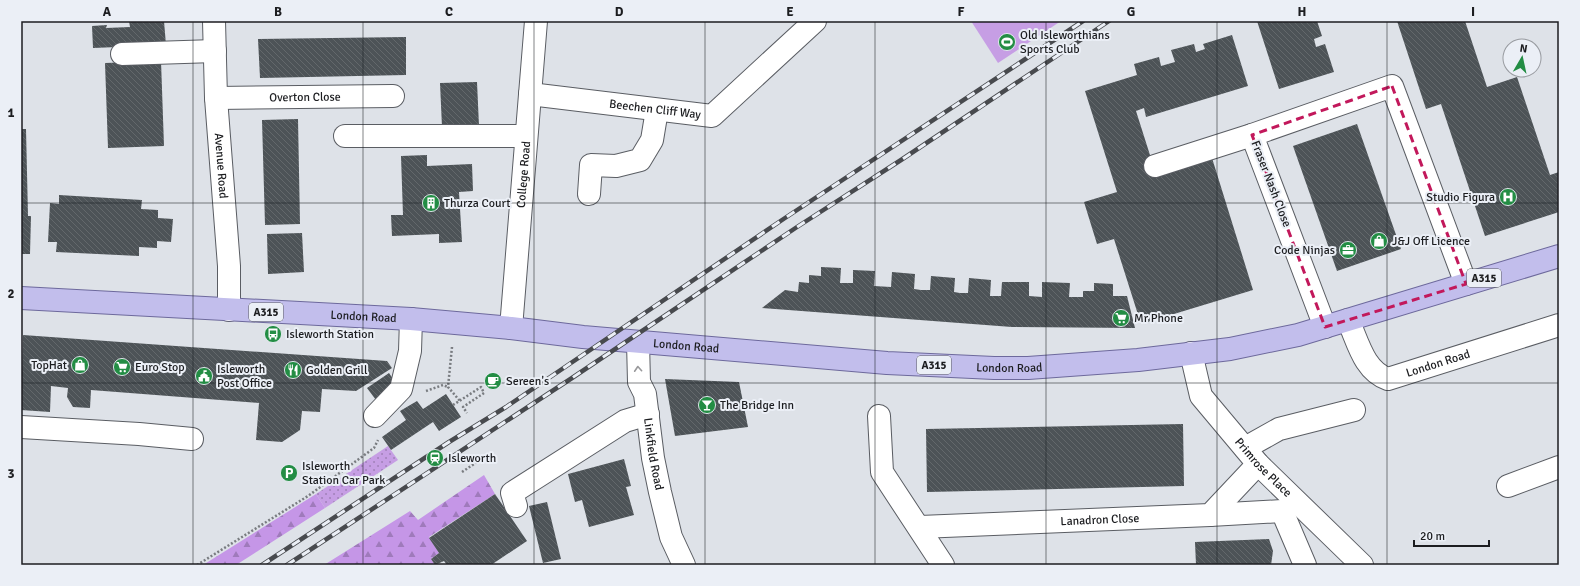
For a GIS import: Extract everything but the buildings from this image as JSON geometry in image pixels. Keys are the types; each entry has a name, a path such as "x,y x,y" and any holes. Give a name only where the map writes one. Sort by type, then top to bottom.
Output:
{"main road":[{"name":"London Road","path":"21,298 454,322 638,342 887,362 994,368 1068,366 1230,349 1298,335 1559,256"}],"street":[{"name":"Avenue Road","path":"214,21 216,98 229,266 230,310"},
{"name":"College Road","path":"511,328 536,21"},
{"name":"Beechen Cliff Way","path":"530,94 712,116 815,21"},
{"path":"122,54 215,51"},
{"name":"Fraser Nash Close","path":"1325,327 1252,135 1392,86 1466,284"},
{"name":"Overton Close","path":"216,98 393,96"},
{"path":"589,194 591,165 616,166 640,160 652,140 657,110"},
{"path":"1155,166 1252,135"},
{"path":"346,136 526,136"},
{"path":"375,416 401,389 410,351 411,319"},
{"name":"London Road","path":"1348,320 1369,368 1379,376 1388,379 1559,325"},
{"name":"Linkfield Road","path":"638,342 639,382 645,394 653,458 660,492 671,537 684,565"},
{"name":"Primrose Place","path":"1191,353 1200,396 1258,464 1362,565"},
{"path":"516,506 512,493 624,421 647,408"},
{"path":"1245,448 1279,429 1354,410"},
{"path":"880,416 882,472 886,481 920,527 943,565"},
{"path":"21,428 139,434 192,439"},
{"path":"1210,515 1258,464"},
{"path":"1508,486 1559,467"},
{"name":"Lanadron Close","path":"920,527 1282,511 1305,565"}],"path":[{"path":"448,387 454,322"},
{"path":"424,392 443,385 448,387 460,401"},
{"path":"453,405 481,387 484,393 463,407 467,413"},
{"path":"196,565 308,496 374,448 379,437"},
{"path":"462,472 477,462"}],"highlighted area":[{"path":"1392,86 1466,284 1325,327 1252,135"}],"shaded area":[{"name":"Old Isleworthians Sports Club","path":"971,21 1061,21 998,63"},
{"path":"388,446 398,460 325,508 316,494"}],"green space":[{"path":"484,475 495,494 429,537 439,553 431,559 435,565 324,565 410,511 418,520"},
{"path":"316,494 325,508 236,565 203,565"}],"railway":[{"path":"262,565 449,442 506,407 785,218 1083,21"},
{"path":"287,565 572,378 1109,21"}],"place":[{"name":"Old Isleworthians Sports Club","path":"1007,42"},
{"name":"Studio Figura","path":"1508,197"},
{"name":"Thurza Court","path":"431,203"},
{"name":"J&J Off Licence","path":"1379,241"},
{"name":"Code Ninjas","path":"1348,250"},
{"name":"Mr Phone","path":"1121,318"},
{"name":"Isleworth Station","path":"273,334"},
{"name":"TopHat","path":"80,365"},
{"name":"Euro Stop","path":"122,367"},
{"name":"Golden Grill","path":"293,370"},
{"name":"Isleworth Post Office","path":"204,376"},
{"name":"Sereen's","path":"493,381"},
{"name":"The Bridge Inn","path":"707,405"},
{"name":"Isleworth","path":"435,458"},
{"name":"Isleworth Station Car Park","path":"289,473"}]}
